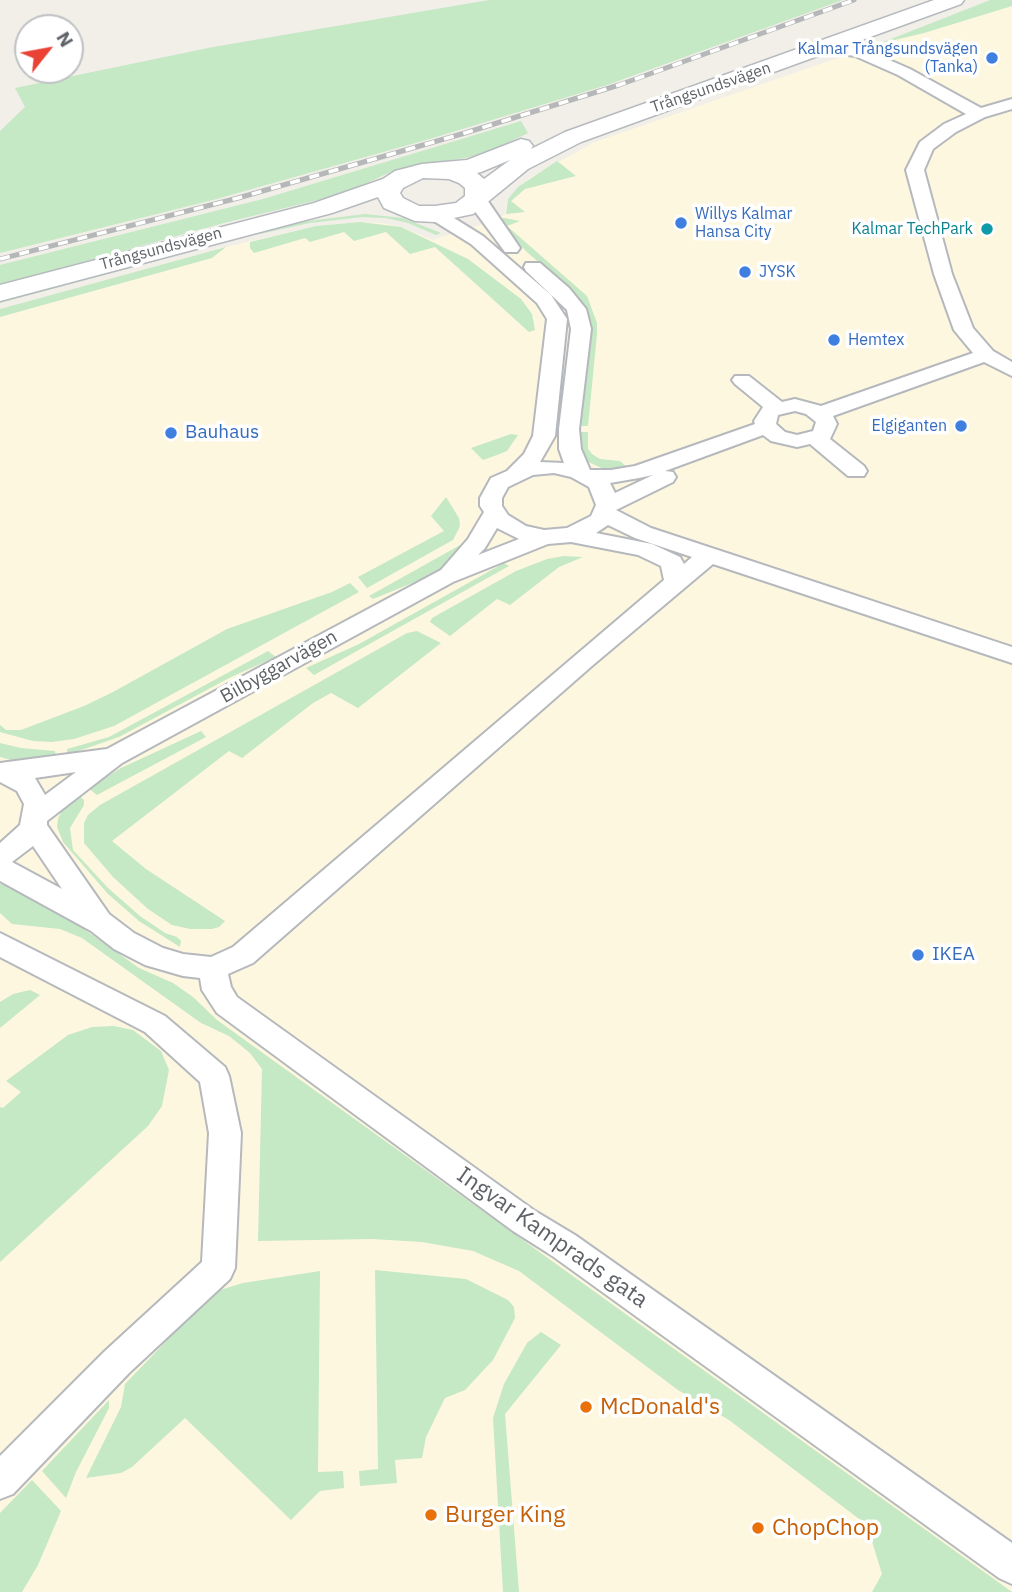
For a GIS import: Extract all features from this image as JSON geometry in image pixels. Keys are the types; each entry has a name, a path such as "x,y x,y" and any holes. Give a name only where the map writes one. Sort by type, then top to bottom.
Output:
{"main road":[{"name":"Trångsundsvägen","path":"0,293 323,208 399,200 413,173 472,167 489,162 550,131 919,0"},
{"name":"Trångsundsvägen","path":"473,201 519,164 573,137 954,0"},
{"path":"399,200 435,215 473,201 477,186 468,178 442,171"}],"street":[{"path":"856,37 904,72"},
{"path":"825,48 858,52 904,72 979,114"},
{"path":"1012,104 979,114 950,128 926,146 915,170 943,274 964,330 986,355 1012,370"},
{"path":"399,200 491,254"},
{"path":"473,201 475,223 511,248 562,292 576,309 581,329 569,429 570,449 583,474 603,489 606,509 618,522 643,533 1012,655"},
{"path":"435,215 461,228 544,299 557,319 544,436 533,457 517,472 499,483 494,490 491,506 494,513 509,527 544,537 571,535 645,549 672,562 676,583"},
{"path":"820,414 986,355"},
{"path":"742,380 777,408"},
{"path":"517,472 554,467 611,477 639,472 772,432 797,441 815,439 826,430 825,419 820,414 795,405 777,408 766,416 772,432"},
{"path":"571,535 592,526 606,509 651,482 772,432"},
{"path":"815,439 856,471"},
{"name":"Bilbyggarvägen","path":"445,577 477,543 494,513"},
{"name":"Bilbyggarvägen","path":"0,857 16,847 35,820 113,757 445,577 544,537"},
{"path":"0,868 102,923 124,941 155,957 183,965 213,968 243,955 584,659 709,555"},
{"name":"Bilbyggarvägen","path":"3,773 113,757"},
{"name":"Bilbyggarvägen","path":"3,773 27,785 37,804 35,820"},
{"path":"35,820 102,923"},
{"path":"0,944 155,1024 214,1076 225,1133 218,1268 117,1362 0,1481"},
{"name":"Ingvar Kamprads gata","path":"213,968 217,990 227,1005 524,1221 564,1245 1012,1565"}],"shaded area":[{"path":"990,0 1012,0 1012,1592 0,1592 0,309 226,247 316,226 382,223 401,227 433,240 495,220 505,214 508,199 531,177 595,142 878,44"}],"green space":[{"path":"489,0 843,0 607,85 433,138 213,200 0,253 0,131 25,107 15,88 34,84 84,84 84,74 213,47"},
{"path":"990,0 1012,0 1012,6 878,44"},
{"path":"521,121 528,133 482,155 397,169 334,196 224,223 0,285 0,265 263,199"},
{"path":"557,161 576,176 525,189 511,201 525,212 506,214 508,199 518,187"},
{"path":"365,214 403,218 441,233 436,235 408,223 386,218 362,217 310,223 255,235 300,222"},
{"path":"504,218 520,221 507,226 587,296 597,323 588,426 581,426 590,326 588,315 573,291 529,254 495,220"},
{"path":"360,222 401,227 468,259 521,299 532,314 535,330 529,332 435,247 410,254 386,232 354,241 344,232 310,242 305,238 254,253 250,248 250,242 316,226"},
{"path":"227,239 227,242 0,303 0,300"},
{"path":"226,247 212,258 0,317 0,309"},
{"path":"580,432 588,432 588,449 592,454 600,459 620,461 627,467 604,469 586,461 581,453"},
{"path":"511,434 518,435 507,451 483,460 471,448"},
{"path":"446,497 459,518 460,526 453,540 367,588 358,577 444,531 431,516"},
{"path":"462,544 467,545 437,573 373,599 369,596"},
{"path":"583,557 559,567 510,605 497,599 450,636 430,622 432,618 516,571 547,559"},
{"path":"504,563 509,566 314,675 306,668 359,644"},
{"path":"350,583 359,592 114,726 74,739 52,742 33,741 0,732 0,725 6,730 21,730 84,706 227,629 332,592"},
{"path":"417,631 441,643 358,708 331,693 313,703 242,758 229,751 112,841 146,869 225,921 219,927 190,929 172,925 148,909 113,877 84,843 84,823 88,815 100,805 407,633"},
{"path":"268,651 276,657 231,677 119,737 67,755 67,749 109,737"},
{"path":"201,731 206,737 97,795 88,788 121,768"},
{"path":"0,743 55,751 56,757 11,760 0,757"},
{"path":"78,795 84,800 84,805 70,828 73,850 108,888 140,916 165,933 177,937 181,941 180,947 139,921 108,894 63,842 57,827 58,819 62,810"},
{"path":"0,884 15,887 54,908 139,968 173,983 193,997 217,1020 1012,1592 872,1592 882,1574 867,1525 729,1420 678,1390 519,1271 473,1251 422,1242 372,1239 258,1241 262,1069 250,1053 229,1036 201,1023 82,938 60,929 12,924 0,913"},
{"path":"30,990 40,995 0,1028 0,1002 13,994"},
{"path":"114,1026 133,1030 161,1051 169,1070 162,1106 148,1126 0,1262 0,1107 3,1108 21,1092 6,1081 68,1035 92,1027"},
{"path":"375,1270 466,1279 508,1300 514,1307 515,1318 493,1360 465,1390 445,1398 426,1437 422,1458 395,1460 397,1483 360,1486 359,1471 378,1469"},
{"path":"320,1271 318,1472 343,1471 344,1488 320,1491 291,1520 185,1418 132,1467 121,1473 86,1478 121,1407 125,1384 204,1302 220,1290 243,1283"},
{"path":"541,1332 561,1345 505,1414 519,1592 503,1592 493,1418 504,1384 527,1343"},
{"path":"109,1400 109,1408 76,1472 66,1498 42,1471"},
{"path":"32,1480 61,1511 38,1565 22,1592 0,1592 0,1513"}],"railway":[{"path":"0,259 238,198 465,133 619,85 854,0"}],"place":[{"name":"Kalmar Trångsundsvägen (Tanka)","path":"992,58"},
{"name":"Willys Kalmar Hansa City","path":"681,223"},
{"name":"Kalmar TechPark","path":"987,229"},
{"name":"JYSK","path":"745,272"},
{"name":"Hemtex","path":"834,340"},
{"name":"Elgiganten","path":"961,426"},
{"name":"Bauhaus","path":"171,433"},
{"name":"IKEA","path":"918,955"},
{"name":"McDonald's","path":"586,1407"},
{"name":"Burger King","path":"431,1515"},
{"name":"ChopChop","path":"758,1528"}]}
